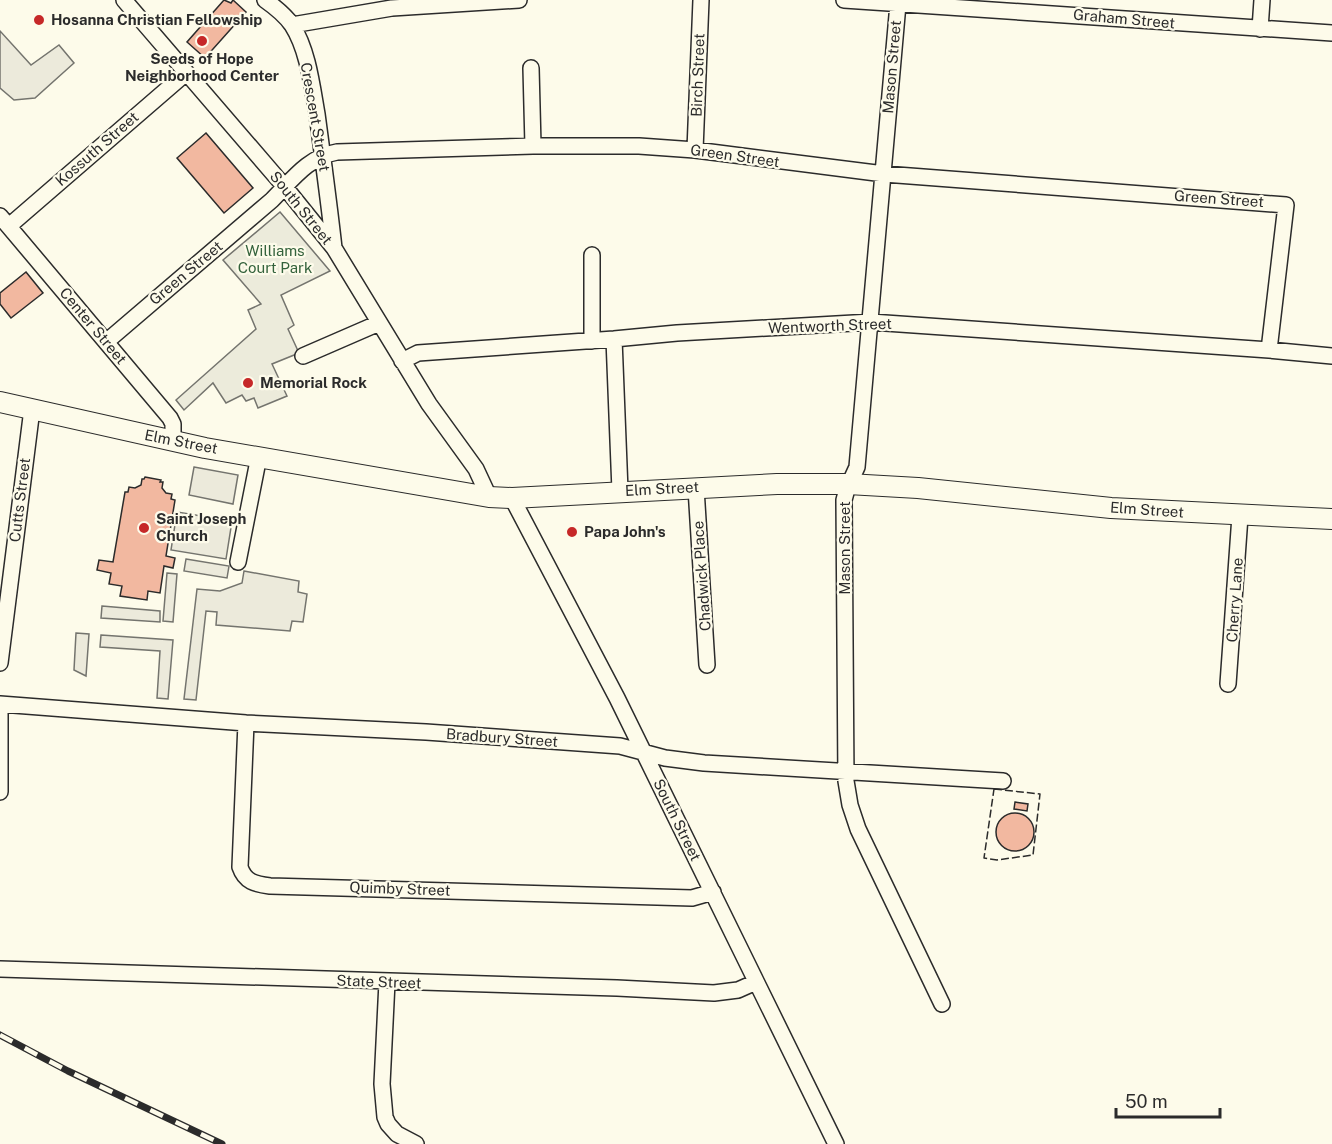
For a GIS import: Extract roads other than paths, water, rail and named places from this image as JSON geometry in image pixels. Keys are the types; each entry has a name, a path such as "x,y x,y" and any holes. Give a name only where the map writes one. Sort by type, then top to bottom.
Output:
{"main road":[{"name":"Elm Street","path":"0,402 173,441 489,497 512,498 777,484 848,484 918,488 1111,508 1332,519"}],"street":[{"name":"South Street","path":"124,0 284,186 334,248 429,404 476,469 489,497"},
{"name":"Crescent Street","path":"265,0 283,14 292,25 300,42 308,70 323,156 334,248"},
{"path":"292,25 403,7 519,0"},
{"name":"Birch Street","path":"695,150 701,0"},
{"name":"Graham Street","path":"844,0 898,4 1059,7 1260,29 1332,33"},
{"path":"1260,29 1262,0"},
{"name":"Mason Street","path":"898,4 857,467 848,484 844,500 845,771 848,798 858,829 942,1004"},
{"path":"531,68 533,146"},
{"name":"Kossuth Street","path":"4,221 186,73"},
{"name":"Green Street","path":"106,342 272,200 305,167 323,156 337,152 533,146 639,146 695,150 884,174 1286,205 1269,350"},
{"name":"Center Street","path":"4,221 170,418 173,441"},
{"path":"592,255 592,340"},
{"name":"Wentworth Street","path":"402,361 418,352 677,333 871,322 1332,356"},
{"path":"303,356 379,323"},
{"path":"614,339 620,491"},
{"name":"Cutts Street","path":"0,663 32,409"},
{"path":"238,562 259,456"},
{"name":"Chadwick Place","path":"696,488 707,665"},
{"name":"South Street","path":"512,498 642,750 837,1144"},
{"name":"Cherry Lane","path":"1228,684 1240,516"},
{"name":"Bradbury Street","path":"0,704 246,723 426,732 609,745 642,750 664,758 704,763 1003,781"},
{"path":"0,711 0,792"},
{"name":"Quimby Street","path":"246,723 240,867 245,878 255,884 692,898 713,892"},
{"name":"State Street","path":"0,969 706,993 738,990 756,982"},
{"path":"387,982 383,1108 392,1129 403,1138 416,1144"}],"railway":[{"path":"0,1035 68,1071 222,1144"}],"place":[{"name":"Hosanna Christian Fellowship","path":"39,20"},
{"name":"Seeds of Hope Neighborhood Center","path":"202,41"},
{"name":"Memorial Rock","path":"248,383"},
{"name":"Saint Joseph Church","path":"144,528"},
{"name":"Papa John's","path":"572,532"}],"park label":[{"name":"Williams Court Park","path":"275,260"}]}
